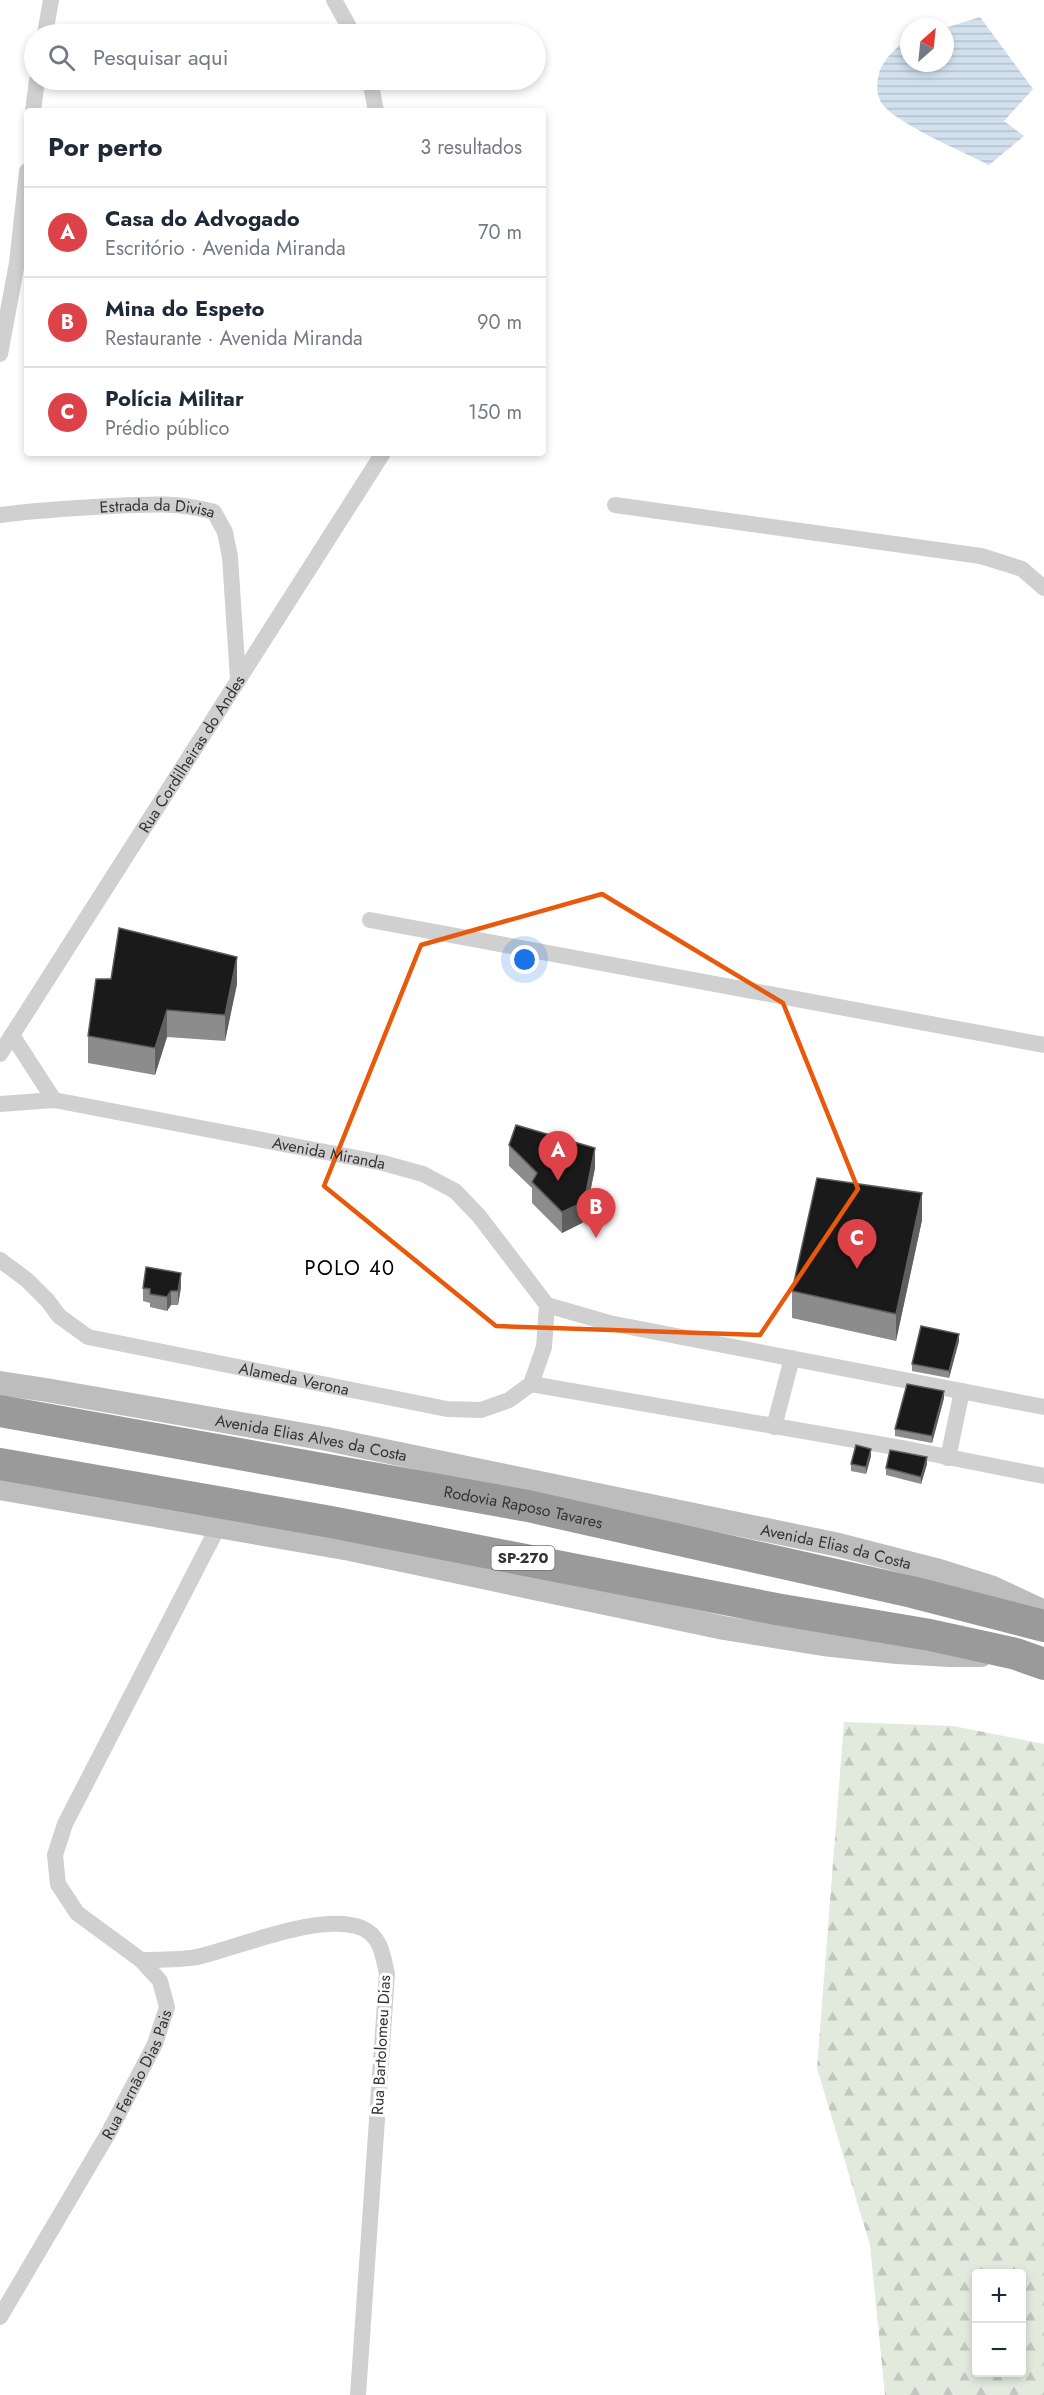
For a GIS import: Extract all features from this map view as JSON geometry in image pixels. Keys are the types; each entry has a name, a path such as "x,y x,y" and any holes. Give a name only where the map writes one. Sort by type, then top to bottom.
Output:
{"highway":[{"name":"Rodovia Raposo Tavares","path":"0,1411 539,1509 843,1576 1044,1626"},
{"name":"SP-270","path":"0,1464 355,1526 776,1609 930,1635 1030,1659"}],"main road":[{"name":"Avenida Elias Alves da Costa","path":"0,1383 46,1389 327,1439 622,1499"},
{"path":"0,1488 350,1549 724,1628 823,1644 1030,1659"},
{"name":"Avenida Elias da Costa","path":"622,1499 839,1545 936,1570 993,1588 1044,1612"}],"street":[{"path":"47,24 51,0"},
{"path":"334,0 347,24"},
{"path":"33,108 36,90"},
{"path":"372,90 375,108"},
{"path":"0,354 22,263 24,226"},
{"name":"Rua Cordilheiras do Andes","path":"0,1054 380,456"},
{"name":"Estrada da Divisa","path":"0,514 154,504 191,506 214,512 225,532 230,557 238,679"},
{"path":"615,505 981,556 1022,569 1044,588"},
{"path":"370,920 1044,1045"},
{"path":"12,1035 54,1100"},
{"name":"Avenida Miranda","path":"0,1104 54,1100 371,1161 423,1174 455,1191 479,1216 547,1305"},
{"name":"Alameda Verona","path":"0,1260 27,1280 48,1301 59,1317 88,1337 447,1409 481,1410 509,1400 531,1384"},
{"path":"1044,1407 609,1323 547,1305 544,1347 531,1384 907,1449 1044,1476"},
{"path":"774,1427 792,1358"},
{"path":"948,1458 962,1391"},
{"name":"Rua Fernão Dias Pais","path":"0,2317 109,2132 155,2044 167,2007 160,1981 141,1960 77,1913 58,1884 55,1856 65,1824 218,1527"},
{"name":"Rua Bartolomeu Dias","path":"141,1960 198,1957 287,1931 336,1923 363,1928 380,1944 387,1974 358,2395"}],"highlighted area":[{"path":"602,894 783,1003 858,1189 760,1335 496,1326 324,1186 421,945"}],"green space":[{"path":"844,1722 953,1726 1044,1744 1044,2395 885,2395 870,2245 817,2068"}],"water":[{"path":"980,17 1033,89 1004,121 1024,136 989,165 929,136 897,117 880,100 877,90 881,68 887,58 900,45 900,72 954,72 954,25"}],"building":[{"path":"119,928 237,957 225,1015 167,1010 155,1048 88,1036 96,979 111,979"},
{"path":"516,1125 595,1148 584,1202 562,1212 532,1182 537,1173 509,1145"},
{"path":"817,1178 922,1193 896,1314 792,1291"},
{"path":"146,1267 181,1273 178,1291 171,1291 167,1297 150,1294 150,1289 143,1288"},
{"path":"921,1326 959,1334 949,1371 912,1364"},
{"path":"907,1384 944,1391 932,1436 895,1429"},
{"path":"856,1445 871,1449 866,1467 851,1464"},
{"path":"890,1450 927,1457 921,1477 886,1468"}],"place":[{"name":"Casa do Advogado","path":"558,1181"},
{"name":"Mina do Espeto","path":"596,1238"},
{"name":"Polícia Militar","path":"857,1269"}],"district":[{"name":"POLO 40","path":"350,1268"}]}
